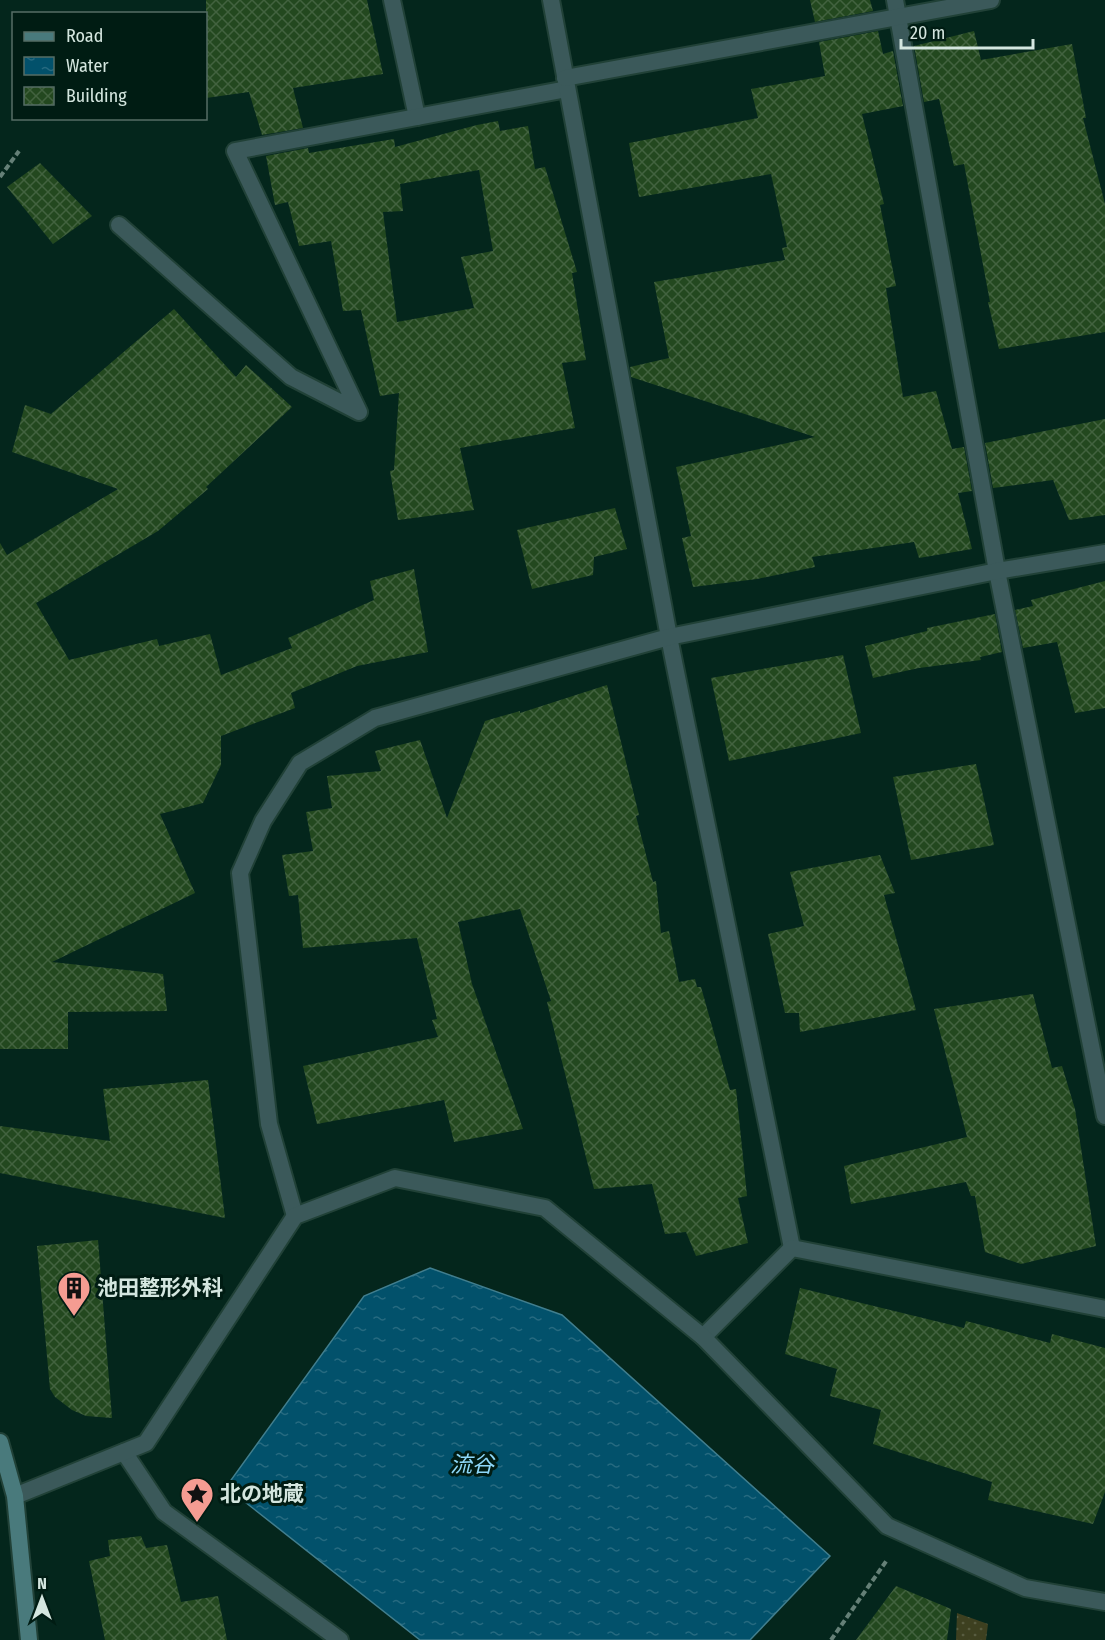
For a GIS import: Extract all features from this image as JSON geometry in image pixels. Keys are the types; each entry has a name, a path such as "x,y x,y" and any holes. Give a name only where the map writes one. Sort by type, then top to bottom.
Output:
{"main road":[{"path":"0,1442 15,1496 29,1640"}],"street":[{"path":"392,0 417,117"},
{"path":"552,0 669,637 792,1248"},
{"path":"895,0 997,571 1105,1116"},
{"path":"120,225 291,377 359,412 235,151 417,117 566,84 991,0"},
{"path":"295,1216 269,1124 240,873 263,821 300,763 375,718 669,637 997,571 1105,553"},
{"path":"15,1496 146,1443 295,1216 395,1178 544,1208 703,1337 887,1526 1025,1588 1105,1602"},
{"path":"792,1248 1105,1309"},
{"path":"703,1337 792,1248"},
{"path":"124,1452 164,1512 340,1640"}],"path":[{"path":"0,177 20,151"},
{"path":"831,1640 904,1534"}],"green space":[{"path":"957,1613 988,1624 986,1640 956,1640"}],"water":[{"name":"流谷","path":"430,1268 562,1315 830,1556 750,1640 420,1640 226,1487 364,1296"}],"building":[{"path":"206,0 367,0 383,74 293,88 303,128 262,135 249,92 207,98"},
{"path":"810,0 870,0 873,11 815,22"},
{"path":"878,31 883,54 893,51 903,106 862,114 884,204 880,205 896,286 886,288 903,397 936,391 952,449 964,447 972,491 958,493 972,549 919,558 914,542 812,557 815,567 757,579 693,587 682,538 691,536 676,467 815,437 631,377 630,367 669,358 654,282 785,260 782,248 787,247 771,174 639,197 629,143 758,118 751,89 825,76 819,42"},
{"path":"974,31 981,60 1072,44 1086,118 1083,118 1105,204 1105,332 999,349 988,302 990,302 964,164 954,166 939,99 924,102 914,46"},
{"path":"498,121 500,131 528,126 535,169 545,167 577,272 572,273 586,360 562,363 575,428 460,448 474,510 398,520 390,471 394,470 399,393 380,396 361,310 343,311 331,241 299,246 288,202 275,205 266,156 308,148 309,153 394,139 395,147","holes":["479,170 493,251 461,257 474,308 397,322 383,212 403,211 400,184"]},
{"path":"40,163 92,216 53,244 7,187"},
{"path":"174,309 236,377 246,365 292,407 206,487 208,489 158,531 36,603 69,660 157,639 159,646 210,634 221,675 292,648 288,638 374,600 370,581 414,569 428,652 357,666 291,693 295,708 221,736 221,765 203,803 160,814 195,893 52,962 163,974 167,1011 68,1012 68,1049 0,1049 0,543 7,555 118,489 12,452 25,405 51,414"},
{"path":"1105,419 1105,515 1069,520 1053,480 993,488 985,443"},
{"path":"615,508 627,549 594,557 593,575 532,589 517,530"},
{"path":"1105,581 1105,708 1075,713 1057,642 1023,648 1015,610 1033,606 1031,600"},
{"path":"995,614 1002,652 980,657 981,660 919,668 873,678 865,646 927,631 927,628"},
{"path":"843,655 861,733 729,761 711,678"},
{"path":"607,685 639,815 636,816 653,882 656,881 661,933 669,931 679,982 695,979 697,987 701,987 730,1090 736,1089 747,1196 738,1198 748,1243 696,1256 686,1232 665,1234 652,1184 594,1189 547,1002 551,1001 520,909 458,922 472,984 523,1129 454,1142 444,1100 317,1124 303,1066 438,1037 432,1020 437,1019 417,938 303,948 298,895 289,896 282,855 313,851 306,812 332,808 327,776 381,771 375,751 420,740 447,818 485,721 520,711 520,713"},
{"path":"976,764 994,845 911,860 893,777"},
{"path":"880,855 895,893 884,895 916,1010 800,1032 799,1013 785,1013 768,934 804,926 790,872"},
{"path":"1033,994 1052,1068 1062,1066 1075,1109 1096,1246 1021,1264 985,1252 975,1196 971,1196 966,1182 851,1204 844,1166 967,1137 934,1009"},
{"path":"208,1080 225,1218 0,1173 0,1126 110,1141 103,1089"},
{"name":"池田整形外科","path":"98,1240 112,1418 86,1416 72,1410 55,1397 50,1389 37,1246"},
{"path":"800,1288 964,1328 966,1321 1050,1343 1052,1334 1105,1348 1105,1492 1093,1524 988,1500 992,1482 873,1444 881,1410 830,1396 837,1369 785,1354"},
{"path":"141,1536 146,1548 167,1545 181,1602 218,1596 227,1640 105,1640 89,1561 110,1556 108,1540"},
{"path":"896,1586 951,1609 947,1640 856,1640"}],"place":[{"name":"池田整形外科","path":"74,1317"},
{"name":"北の地蔵","path":"197,1523"}]}
